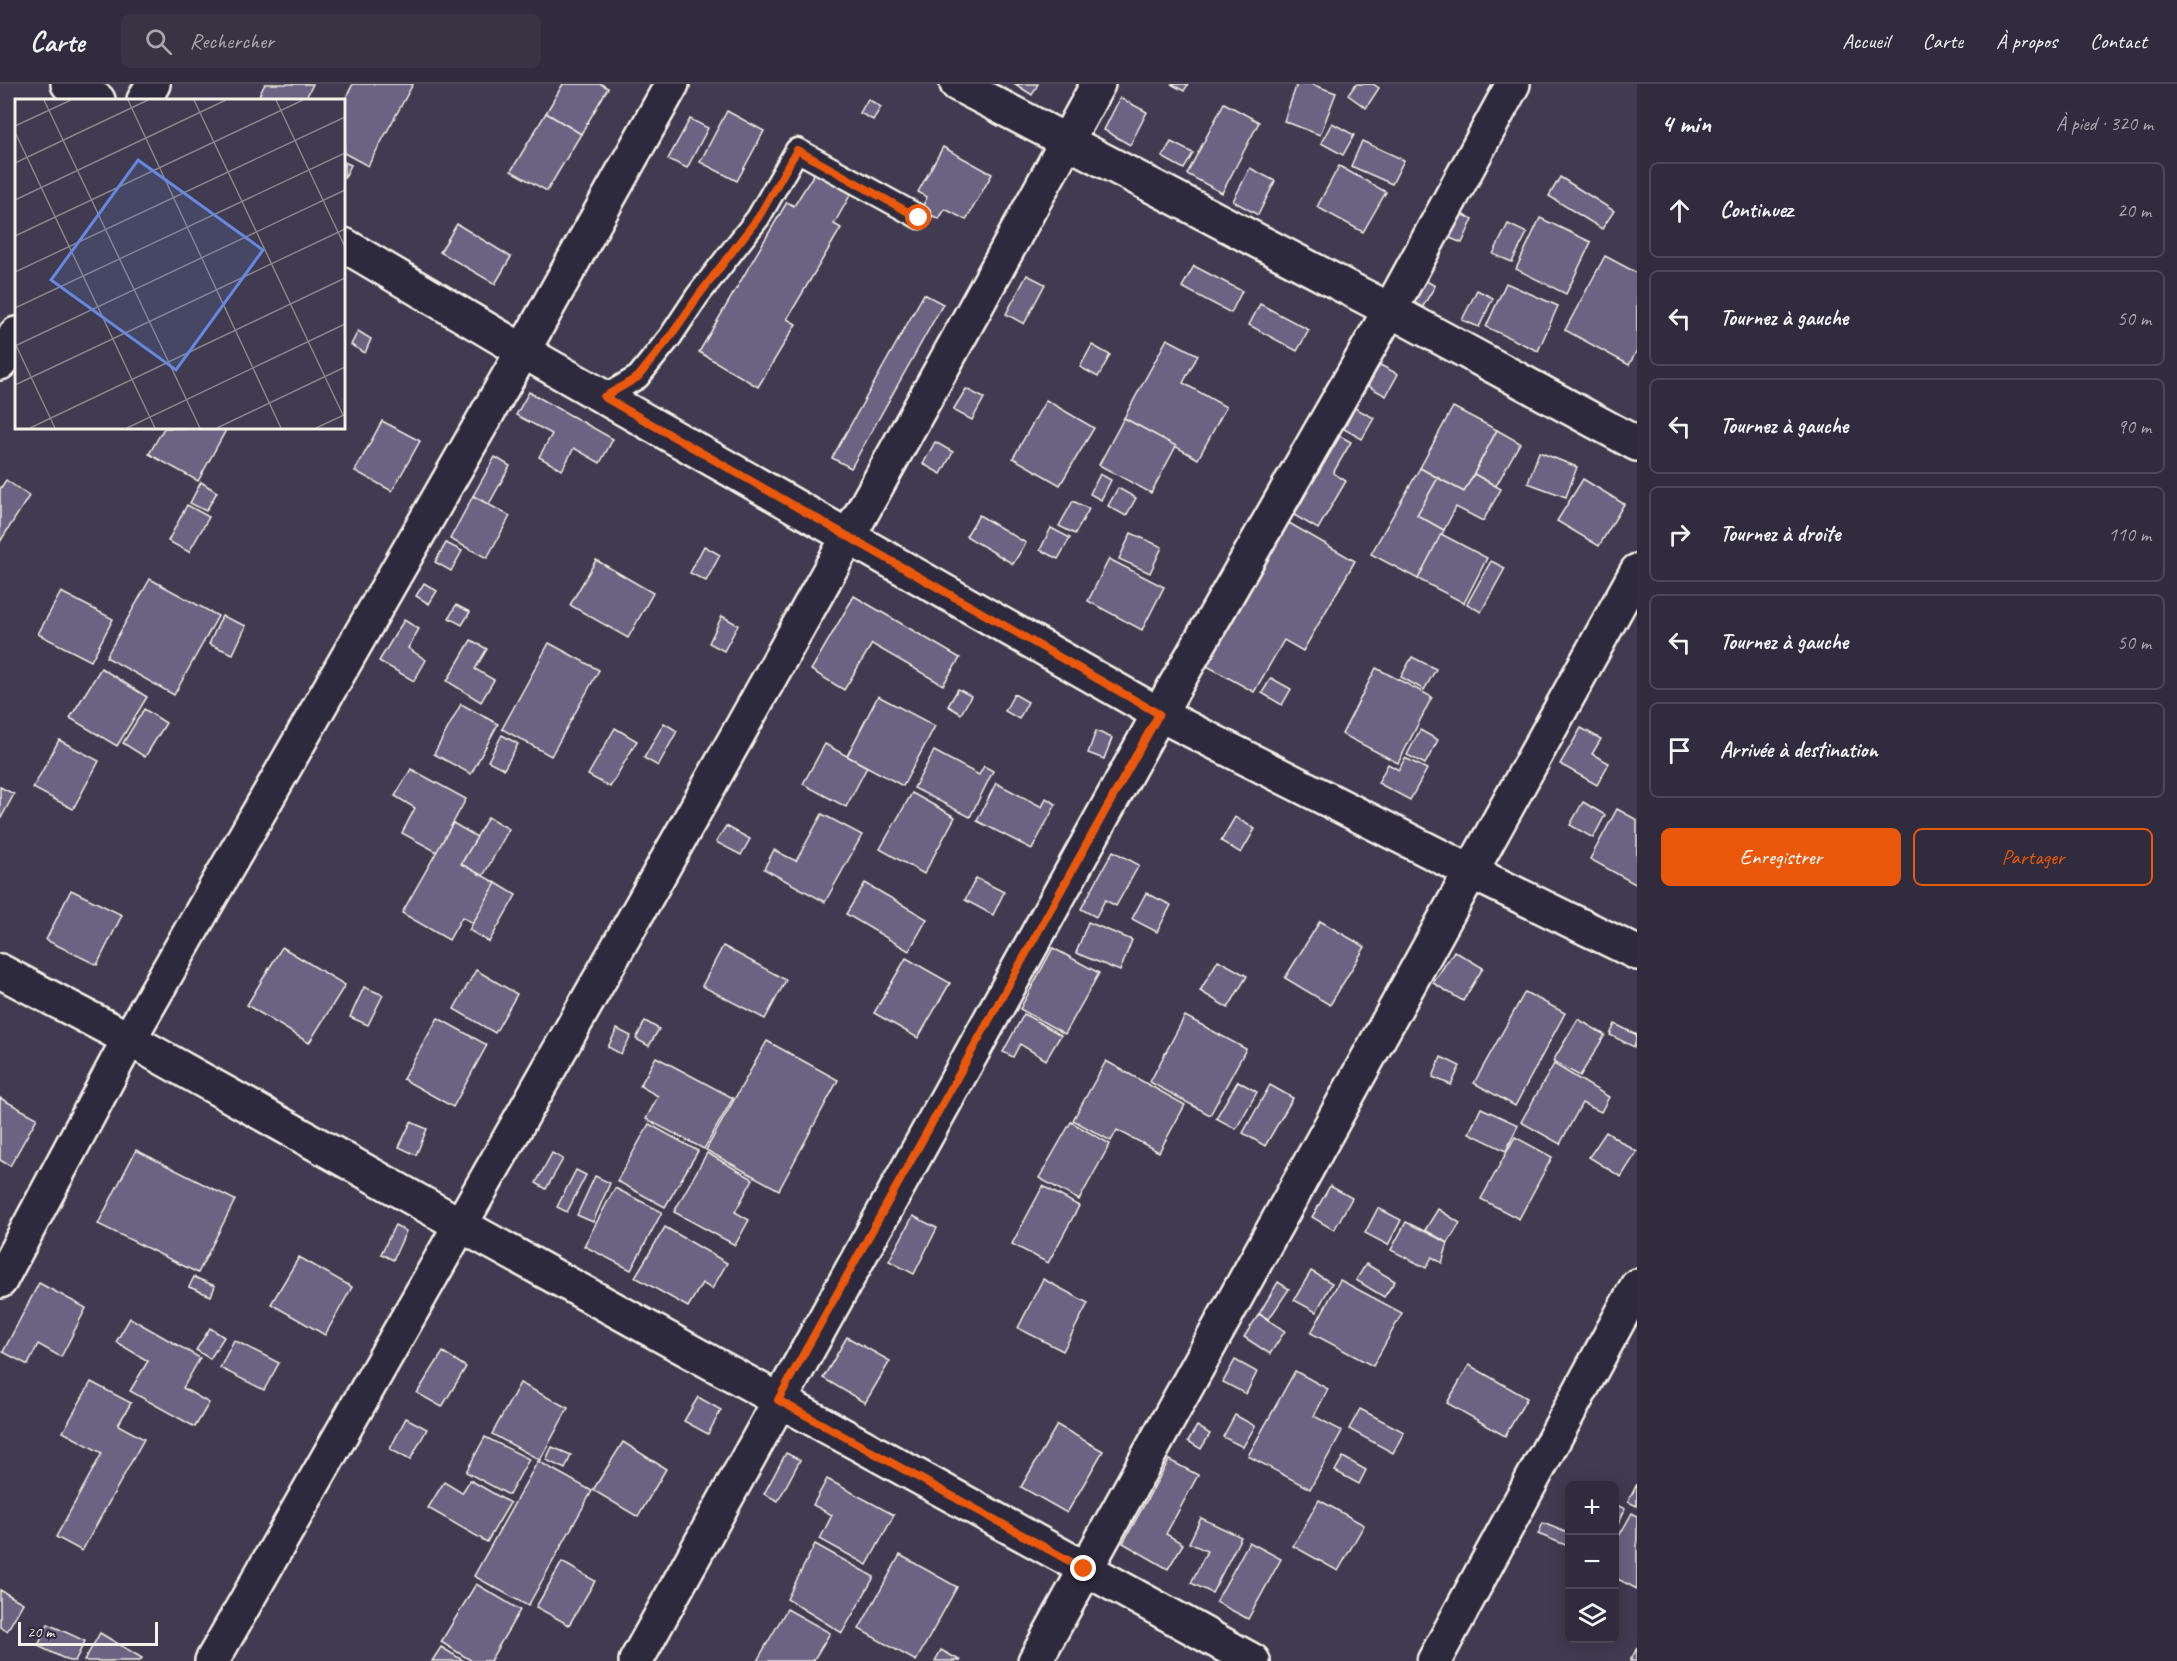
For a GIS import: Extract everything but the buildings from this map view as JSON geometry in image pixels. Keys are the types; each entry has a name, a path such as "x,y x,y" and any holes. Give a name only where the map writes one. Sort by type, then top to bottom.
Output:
{"street":[{"path":"68,84 96,99"},
{"path":"145,99 153,84"},
{"path":"0,1281 129,1039 523,351 672,84"},
{"path":"957,84 1390,310 1637,444"},
{"path":"212,1661 461,1225 848,538 1098,84"},
{"path":"636,1661 778,1400 1159,714 1390,310 1513,84"},
{"path":"345,246 523,351 1159,714 1637,953"},
{"path":"0,363 15,335"},
{"path":"1035,1661 1637,571"},
{"path":"0,971 129,1039 461,1225 1253,1661"},
{"path":"1434,1661 1637,1286"}],"lane":[{"path":"604,397 638,377 670,337 758,218 797,150 919,218"}],"route":[{"path":"919,218 797,150 758,218 670,337 638,377 604,397 1159,714 778,1400 1084,1569"}]}
